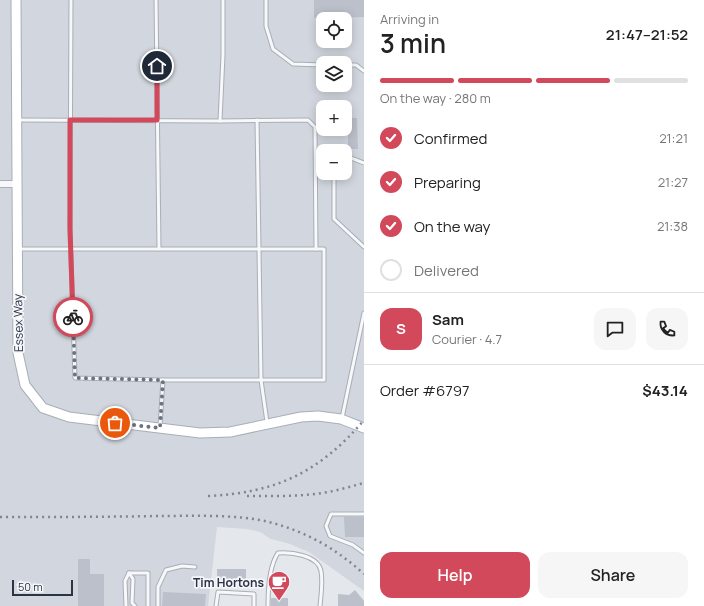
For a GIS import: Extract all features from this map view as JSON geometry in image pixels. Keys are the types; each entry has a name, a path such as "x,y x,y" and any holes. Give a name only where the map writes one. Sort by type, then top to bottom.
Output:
{"street":[{"name":"Essex Way","path":"16,0 18,353 25,385 43,408 69,417 200,433 230,432 301,417 318,416 342,419 364,428"},
{"path":"0,184 17,184"}],"lane":[{"path":"18,249 71,249 159,249 259,249 316,249 324,249 324,380 163,380 75,378 71,249 71,0"},
{"path":"156,0 159,249"},
{"path":"220,121 223,55 223,0"},
{"path":"266,0 266,26 274,50 293,64 316,65"},
{"path":"352,65 356,65 364,71"},
{"path":"17,120 308,120 315,126 316,249"},
{"path":"257,120 262,380 267,424"},
{"path":"352,159 364,163"},
{"path":"334,180 334,219 364,247"},
{"path":"342,419 364,313"},
{"path":"160,428 163,380"},
{"path":"364,514 331,514 326,526 330,536 353,545 364,553"},
{"path":"268,606 273,560 278,553 290,552 303,555 317,563 321,571 320,606"},
{"path":"158,606 158,588 166,570 182,566 195,567"},
{"path":"126,606 125,581 129,573"},
{"path":"129,573 133,578 132,603 135,606"},
{"path":"129,573 148,573 148,606"},
{"path":"216,606 218,592 254,594 254,606"}],"shaded area":[{"path":"0,0 364,0 364,591 309,552 290,544 271,539 260,532 247,529 217,527 208,606 0,606"}],"building":[{"path":"314,0 364,0 364,17 352,17 352,12 316,12 316,18 314,18"},
{"path":"352,118 357,118 358,149 352,149 352,144 348,144 348,136 352,136"},
{"path":"344,517 364,517 364,537 345,537"},
{"path":"78,559 90,559 90,574 104,574 104,606 78,606"},
{"path":"217,569 246,569 246,585 217,585"},
{"path":"355,590 364,601 364,606 338,606 338,594 349,595"},
{"path":"163,592 206,594 205,606 162,606"},
{"name":"Tim Hortons","path":"271,598 288,598 288,606 271,606"}],"railway":[{"path":"208,496 255,490 276,484 295,476 313,466 331,453 364,420"},
{"path":"247,496 318,494 364,483"},
{"path":"0,517 200,516 256,519 283,526 320,542 342,556 364,574"}],"way so far":[{"path":"73,317 75,378 163,380 160,428 115,423"}],"place":[{"name":"Tim Hortons","path":"279,602"}],"route":[{"path":"73,317 70,229 70,120 157,120 157,66"}]}
